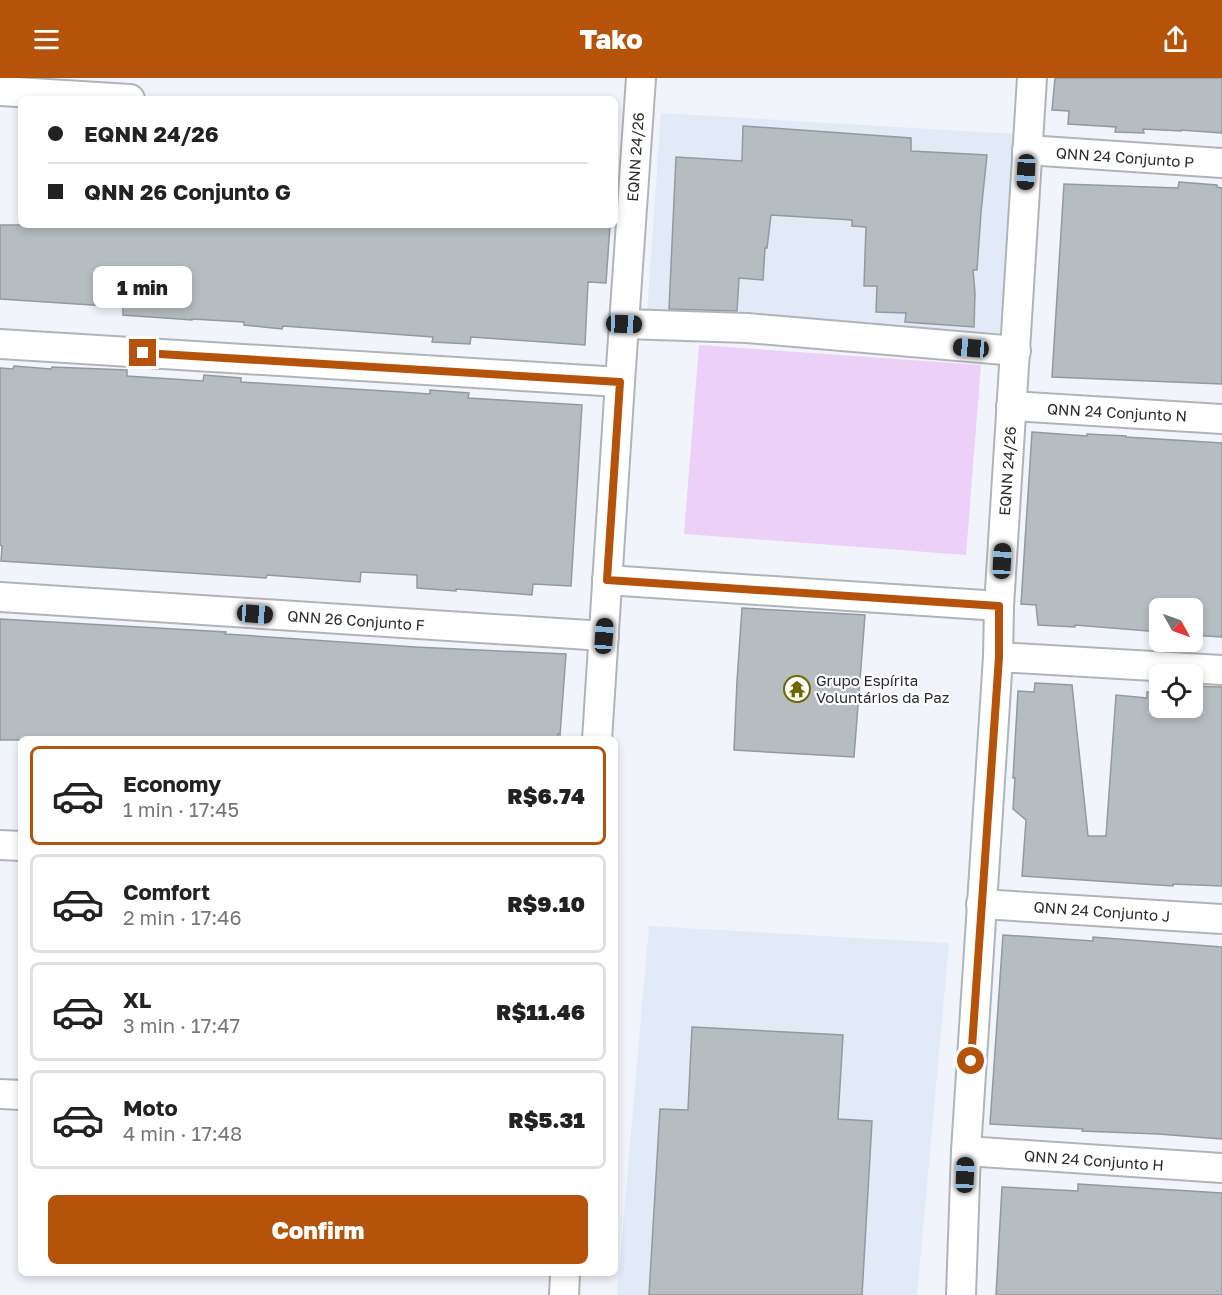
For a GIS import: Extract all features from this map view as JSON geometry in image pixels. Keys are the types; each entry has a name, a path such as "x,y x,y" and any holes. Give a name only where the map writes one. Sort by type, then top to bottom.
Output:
{"street":[{"name":"EQNN 24/26","path":"597,736 624,324 626,130 641,78"},
{"name":"EQNN 24/26","path":"961,1295 966,1151 999,657 999,606 1032,78"},
{"path":"0,91 81,96"},
{"name":"QNN 24 Conjunto P","path":"1027,150 1222,163"},
{"path":"624,324 747,328 1016,351"},
{"path":"0,344 620,382"},
{"name":"QNN 24 Conjunto N","path":"1011,406 1222,418"},
{"path":"607,580 999,606"},
{"name":"QNN 26 Conjunto F","path":"0,597 604,636"},
{"path":"999,657 1222,670"},
{"path":"0,845 18,846"},
{"name":"QNN 24 Conjunto J","path":"981,904 1222,919"},
{"path":"0,1094 18,1095"},
{"name":"QNN 24 Conjunto H","path":"966,1151 1222,1168"},
{"path":"564,1295 565,1276"}],"shaded area":[{"path":"661,113 1015,134 1003,333 647,313"},
{"path":"699,345 981,365 966,555 684,534"},
{"path":"649,926 949,943 917,1295 617,1295"}],"building":[{"path":"1055,78 1222,78 1222,133 1143,129 1144,133 1115,132 1116,127 1068,124 1069,111 1052,110"},
{"path":"743,126 911,138 911,151 987,155 977,270 973,270 974,327 905,322 906,313 876,312 877,286 864,286 866,227 852,226 852,220 771,215 767,248 765,248 763,280 739,278 737,311 669,309 676,157 742,161"},
{"path":"1179,182 1217,185 1222,188 1222,384 1052,377 1064,184 1178,188"},
{"path":"0,225 18,225 18,228 610,228 606,283 588,282 585,345 471,337 470,344 432,342 433,337 283,326 282,329 244,325 244,322 123,315 123,307 0,299"},
{"path":"14,366 127,370 127,376 203,381 204,375 241,378 241,382 430,394 430,390 469,393 468,398 582,405 571,586 533,584 532,595 417,588 417,575 361,572 360,582 1,561 0,368 13,369"},
{"path":"1032,432 1222,443 1222,637 1203,636 1203,598 1149,598 1149,631 1075,625 1075,627 1038,625 1036,605 1021,604"},
{"path":"742,608 865,615 854,757 734,750"},
{"path":"0,619 226,632 225,634 415,647 566,654 560,735 558,736 18,736 18,740 0,740"},
{"path":"1035,683 1072,685 1088,836 1106,836 1116,695 1147,698 1147,692 1149,692 1149,718 1203,718 1203,686 1222,687 1222,886 1173,884 1173,886 1022,876 1026,820 1013,809 1018,691 1034,692"},
{"path":"1003,935 1093,941 1093,937 1222,947 1222,1139 990,1124"},
{"path":"692,1027 843,1035 838,1119 872,1121 862,1295 649,1295 660,1109 688,1110"},
{"path":"1078,1184 1222,1193 1222,1295 996,1295 1002,1187 1078,1191"}],"place":[{"name":"Grupo Espírita Voluntários da Paz","path":"797,689"}],"route":[{"path":"143,353 620,382 607,580 999,606 999,657 971,1061"}]}
